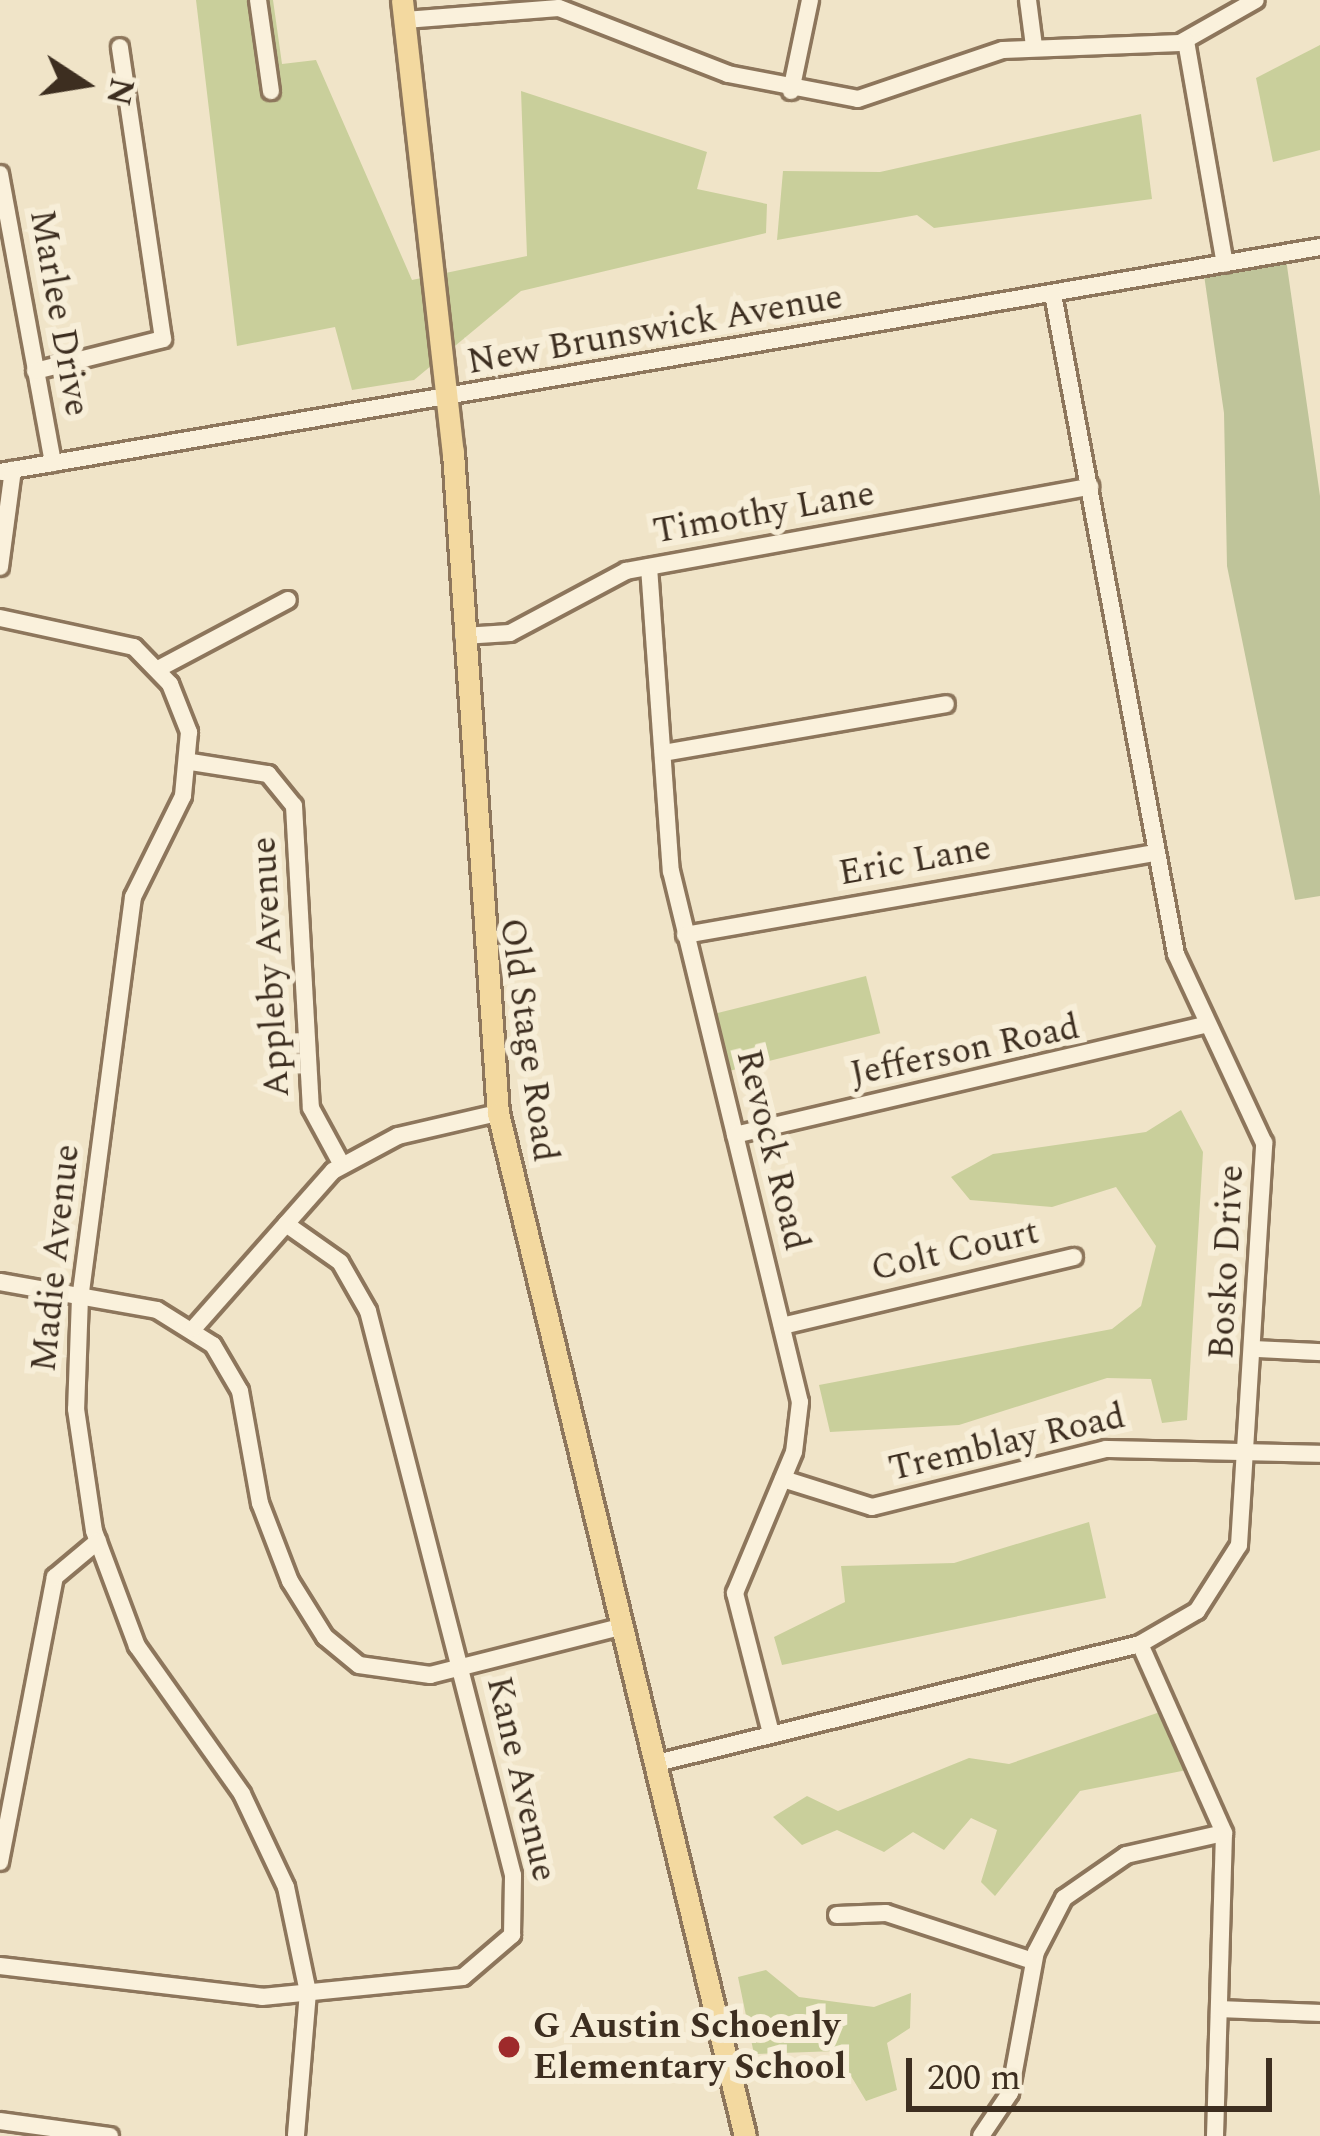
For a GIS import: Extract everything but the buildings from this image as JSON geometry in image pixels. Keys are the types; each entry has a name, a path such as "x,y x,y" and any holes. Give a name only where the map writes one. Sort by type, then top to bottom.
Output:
{"main road":[{"name":"Old Stage Road","path":"403,10 448,398 498,1114 746,2136"}],"street":[{"path":"257,0 271,91"},
{"path":"791,92 810,0"},
{"path":"1028,0 1034,46"},
{"path":"403,10 559,8 791,92 884,94 1034,46 1186,41 1256,0"},
{"path":"1186,41 1225,264"},
{"path":"35,371 163,339 120,47"},
{"name":"Marlee Drive","path":"0,174 53,463"},
{"name":"New Brunswick Avenue","path":"6,471 1320,247"},
{"name":"Bosko Drive","path":"653,1764 1140,1643 1185,1621 1227,1574 1244,1530 1264,1143 1177,954 1053,295"},
{"path":"0,567 6,471"},
{"name":"Timothy Lane","path":"463,636 509,633 578,590 649,567 1090,488"},
{"name":"Revock Road","path":"649,567 685,934 801,1414 783,1479 735,1593 771,1733"},
{"path":"158,668 288,600"},
{"path":"0,618 110,636 158,668 182,706 190,762"},
{"path":"664,753 946,704"},
{"name":"Appleby Avenue","path":"190,762 268,773 294,806 311,1108 342,1165"},
{"name":"Madie Avenue","path":"190,762 133,897 80,1297 76,1409 98,1541 137,1646 265,1839 308,1992 296,2136"},
{"name":"Eric Lane","path":"685,934 1156,853"},
{"name":"Jefferson Road","path":"735,1135 1207,1024"},
{"path":"194,1328 342,1165 398,1136 498,1114"},
{"name":"Kane Avenue","path":"0,1966 203,1993 308,1992 464,1977 512,1935 513,1875 363,1298 330,1252 286,1224"},
{"name":"Colt Court","path":"782,1326 1074,1257"},
{"path":"0,1282 80,1297 194,1328 235,1378 273,1543 325,1637 390,1676 461,1668 620,1627"},
{"path":"1256,1349 1320,1352"},
{"name":"Tremblay Road","path":"783,1479 892,1505 1106,1449 1320,1454"},
{"path":"0,1862 55,1577 98,1541"},
{"path":"1140,1643 1224,1833 1215,2136"},
{"path":"982,2136 1015,2080 1034,1961 1055,1910 1099,1868 1224,1833"},
{"path":"837,1915 886,1913 1034,1961"},
{"path":"1220,2009 1320,2013"},
{"path":"0,2121 110,2136"}],"green space":[{"path":"196,0 273,0 282,64 316,60 412,280 527,256 521,91 707,152 697,189 767,204 766,233 521,291 414,380 352,390 335,327 237,346"},
{"path":"1320,45 1320,150 1273,162 1256,78"},
{"path":"1141,114 1152,199 934,228 917,215 777,240 783,171 880,172"},
{"path":"1286,259 1320,496 1320,896 1295,900 1227,566 1224,413 1204,275"},
{"path":"866,976 880,1033 731,1071 717,1013"},
{"path":"1181,1110 1203,1152 1187,1420 1162,1423 1151,1379 1107,1378 959,1425 830,1432 819,1385 1112,1329 1141,1306 1156,1246 1116,1187 1052,1207 970,1200 951,1177 993,1154 1146,1132"},
{"path":"1089,1522 1106,1598 782,1665 774,1637 845,1602 841,1566 954,1563"},
{"path":"1160,1712 1187,1770 1080,1791 995,1896 981,1882 997,1830 971,1818 944,1850 913,1832 884,1852 837,1830 802,1845 773,1817 807,1796 838,1811 969,1758 1009,1764"},
{"path":"766,1970 799,1997 874,2007 911,1993 910,2028 887,2043 897,2090 866,2101 836,2051 754,2054 738,1977"}],"place":[{"name":"G Austin Schoenly Elementary School","path":"509,2047"}]}
